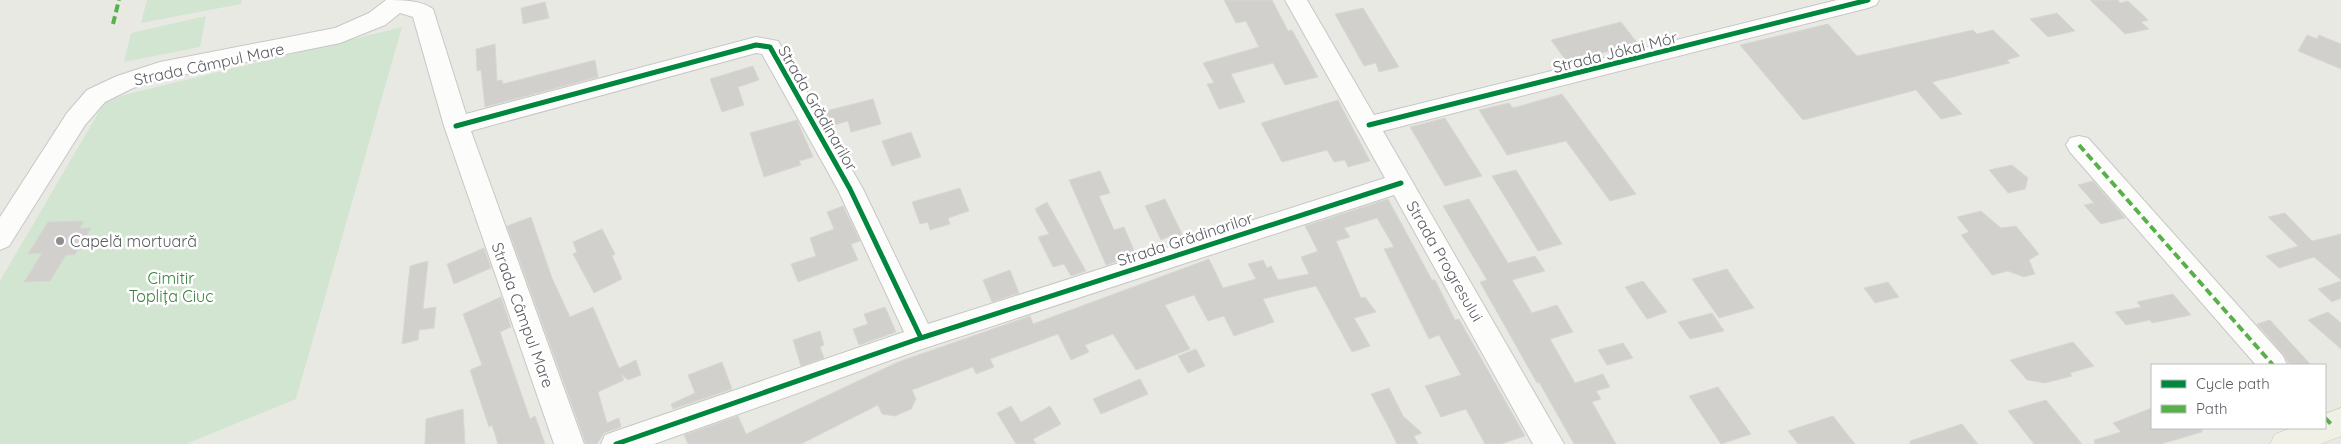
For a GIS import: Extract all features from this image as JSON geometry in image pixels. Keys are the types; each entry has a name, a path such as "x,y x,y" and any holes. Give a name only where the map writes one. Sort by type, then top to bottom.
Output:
{"main road":[{"path":"2286,444 2318,429"}],"street":[{"name":"Strada Progresului","path":"1296,0 1369,125 1400,183 1549,444"},
{"name":"Strada Jókai Mór","path":"1369,125 1559,79 1868,0"},
{"name":"Strada Câmpul Mare","path":"0,239 76,120 96,96 125,82 160,71 340,36 377,19 400,2 421,10 425,15 456,126 569,444"},
{"name":"Strada Grădinarilor","path":"456,126 756,44 770,46 850,189 921,338"},
{"path":"2079,145 2272,364"},
{"name":"Strada Grădinarilor","path":"616,444 921,338 1400,183"}],"green space":[{"path":"147,0 242,0 241,4 141,23"},
{"path":"206,16 200,47 124,62 131,33"},
{"name":"Cimitir Toplița Ciuc","path":"402,27 296,399 186,444 0,444 0,281 104,103 120,96"}],"building":[{"path":"1224,0 1272,0 1288,31 1292,30 1318,77 1285,85 1273,63 1231,74 1245,102 1219,109 1207,84 1214,83 1203,63 1259,47 1246,21 1236,23"},
{"path":"2090,0 2118,0 2120,3 2128,1 2148,20 2141,22 2149,29 2125,34"},
{"path":"545,2 549,18 523,24 521,8"},
{"path":"1363,8 1399,67 1379,72 1376,63 1364,66 1335,14"},
{"path":"2057,13 2075,31 2048,37 2030,19"},
{"path":"1621,22 1638,44 1567,62 1551,40"},
{"path":"1828,24 1857,56 1973,30 1977,34 1993,30 2020,56 2007,60 2010,63 1932,82 1962,114 1941,119 1916,90 1803,120 1740,45"},
{"path":"2307,35 2317,39 2319,35 2341,44 2341,69 2298,51"},
{"path":"495,44 497,81 502,80 503,84 595,60 598,77 485,107 481,70 477,71 476,49"},
{"path":"753,66 759,80 738,87 744,105 722,112 710,79"},
{"path":"1562,94 1636,194 1610,201 1566,141 1507,155 1479,110 1509,103 1513,108"},
{"path":"873,99 881,124 851,132 848,121 831,126 826,111"},
{"path":"1338,100 1370,161 1348,167 1345,160 1334,162 1327,150 1282,162 1261,123"},
{"path":"1445,118 1482,176 1445,186 1410,127"},
{"path":"797,120 813,157 799,161 801,165 764,177 750,133"},
{"path":"911,132 921,157 892,166 882,141"},
{"path":"2012,165 2028,178 2025,189 2008,193 1989,170"},
{"path":"1516,170 1562,244 1538,251 1492,176"},
{"path":"1100,171 1110,193 1099,196 1114,230 1124,227 1136,255 1106,265 1069,180"},
{"path":"2093,181 2125,218 2101,224 2084,205 2094,203 2078,185"},
{"path":"960,188 969,211 948,218 950,224 930,230 928,222 920,224 912,202"},
{"path":"1165,199 1185,240 1171,244 1168,237 1161,240 1145,206"},
{"path":"1388,199 1432,280 1435,280 1455,320 1459,319 1525,436 1501,444 1485,444 1466,409 1441,417 1425,386 1461,375 1439,335 1429,339 1384,249 1394,247 1377,218 1344,228 1350,237 1336,241 1361,298 1365,297 1376,312 1354,318 1370,346 1352,352 1316,286 1263,299 1274,322 1234,336 1224,316 1208,321 1194,295 1165,305 1190,349 1136,370 1113,334 1085,345 1089,352 1071,360 1058,334 990,359 994,367 976,374 973,367 912,390 916,399 911,409 895,416 882,414 878,405 801,444 688,444 684,435 738,416 746,434 898,362 1030,316 1033,324 1209,259 1223,288 1256,279 1248,264 1263,260 1267,268 1271,266 1278,280 1309,274 1301,257 1318,251 1305,226"},
{"path":"1469,199 1508,263 1535,256 1545,271 1512,280 1532,313 1557,305 1573,332 1550,339 1575,383 1603,374 1610,387 1596,391 1601,399 1592,402 1616,444 1574,444 1539,382 1537,383 1480,282 1487,280 1443,206"},
{"path":"1047,202 1086,271 1071,276 1064,264 1053,267 1038,237 1049,234 1035,209"},
{"path":"843,206 860,241 851,244 858,260 798,282 791,264 816,256 810,238 834,229 827,212"},
{"path":"1981,211 2001,228 2016,226 2039,254 2029,260 2035,274 2024,277 2008,271 1992,275 1961,235 1969,232 1957,217"},
{"path":"2285,213 2312,241 2341,234 2341,280 2314,257 2279,268 2266,256 2298,246 2268,217"},
{"path":"531,217 552,278 570,317 593,307 619,368 636,360 641,375 628,380 621,374 624,380 598,392 607,423 619,418 621,427 604,433 597,444 586,444 507,226"},
{"name":"Capelă mortuară","path":"84,221 80,228 91,228 75,255 66,255 50,281 24,282 42,253 28,254 48,222"},
{"path":"602,229 615,254 612,256 622,279 594,293 573,254 577,252 573,242"},
{"path":"484,248 491,268 454,284 447,264"},
{"path":"428,261 423,309 436,307 434,328 419,330 418,340 402,344 410,266"},
{"path":"1727,269 1754,308 1719,318 1692,279"},
{"path":"1010,270 1019,293 992,302 983,280"},
{"path":"1643,281 1667,312 1647,319 1625,287"},
{"path":"2341,281 2341,298 2332,302 2318,289"},
{"path":"1888,282 1899,297 1875,303 1864,288"},
{"path":"2173,294 2191,315 2152,323 2150,320 2126,325 2115,312 2141,307 2137,302"},
{"path":"501,297 511,327 500,332 530,419 535,416 545,444 498,444 492,425 489,427 470,370 482,365 463,314"},
{"path":"885,307 896,332 859,345 853,329 868,324 864,314"},
{"path":"2328,312 2341,323 2341,349 2308,320"},
{"path":"1712,313 1724,331 1690,339 1678,322"},
{"path":"2270,320 2310,364 2290,364 2257,324"},
{"path":"820,331 824,345 820,347 824,358 801,366 793,340"},
{"path":"2073,342 2094,366 2070,373 2072,376 2045,383 2027,380 2010,360"},
{"path":"1623,343 1633,358 1607,365 1598,350"},
{"path":"1196,349 1205,366 1188,373 1178,356"},
{"path":"722,362 732,389 673,409 671,404 695,393 688,375"},
{"path":"1140,379 1148,394 1101,414 1093,399"},
{"path":"1718,387 1751,434 1721,444 1689,396"},
{"path":"1389,388 1403,416 1422,433 1414,436 1418,444 1397,444 1371,394"},
{"path":"2046,400 2082,444 2034,444 2008,411"},
{"path":"1011,406 1021,422 1050,406 1061,424 1033,439 1036,444 1016,444 997,413"},
{"path":"2151,408 2151,429 2202,429 2202,432 2161,444 2095,444 2094,440 2121,432 2113,423"},
{"path":"463,409 465,444 425,444 426,419"},
{"path":"1833,416 1855,444 1798,444 1788,431"},
{"path":"1962,424 1978,444 1910,444 1910,441"}],"marked path":[{"path":"113,24 119,0"},
{"path":"2079,145 2272,364"},
{"path":"2326,419 2333,426"}],"cycle path":[{"path":"1369,125 1559,79 1868,0"},
{"path":"456,126 756,45 770,47 850,189 921,338"},
{"path":"616,444 921,338 1401,183"}],"place":[{"name":"Capelă mortuară","path":"60,241"}]}
